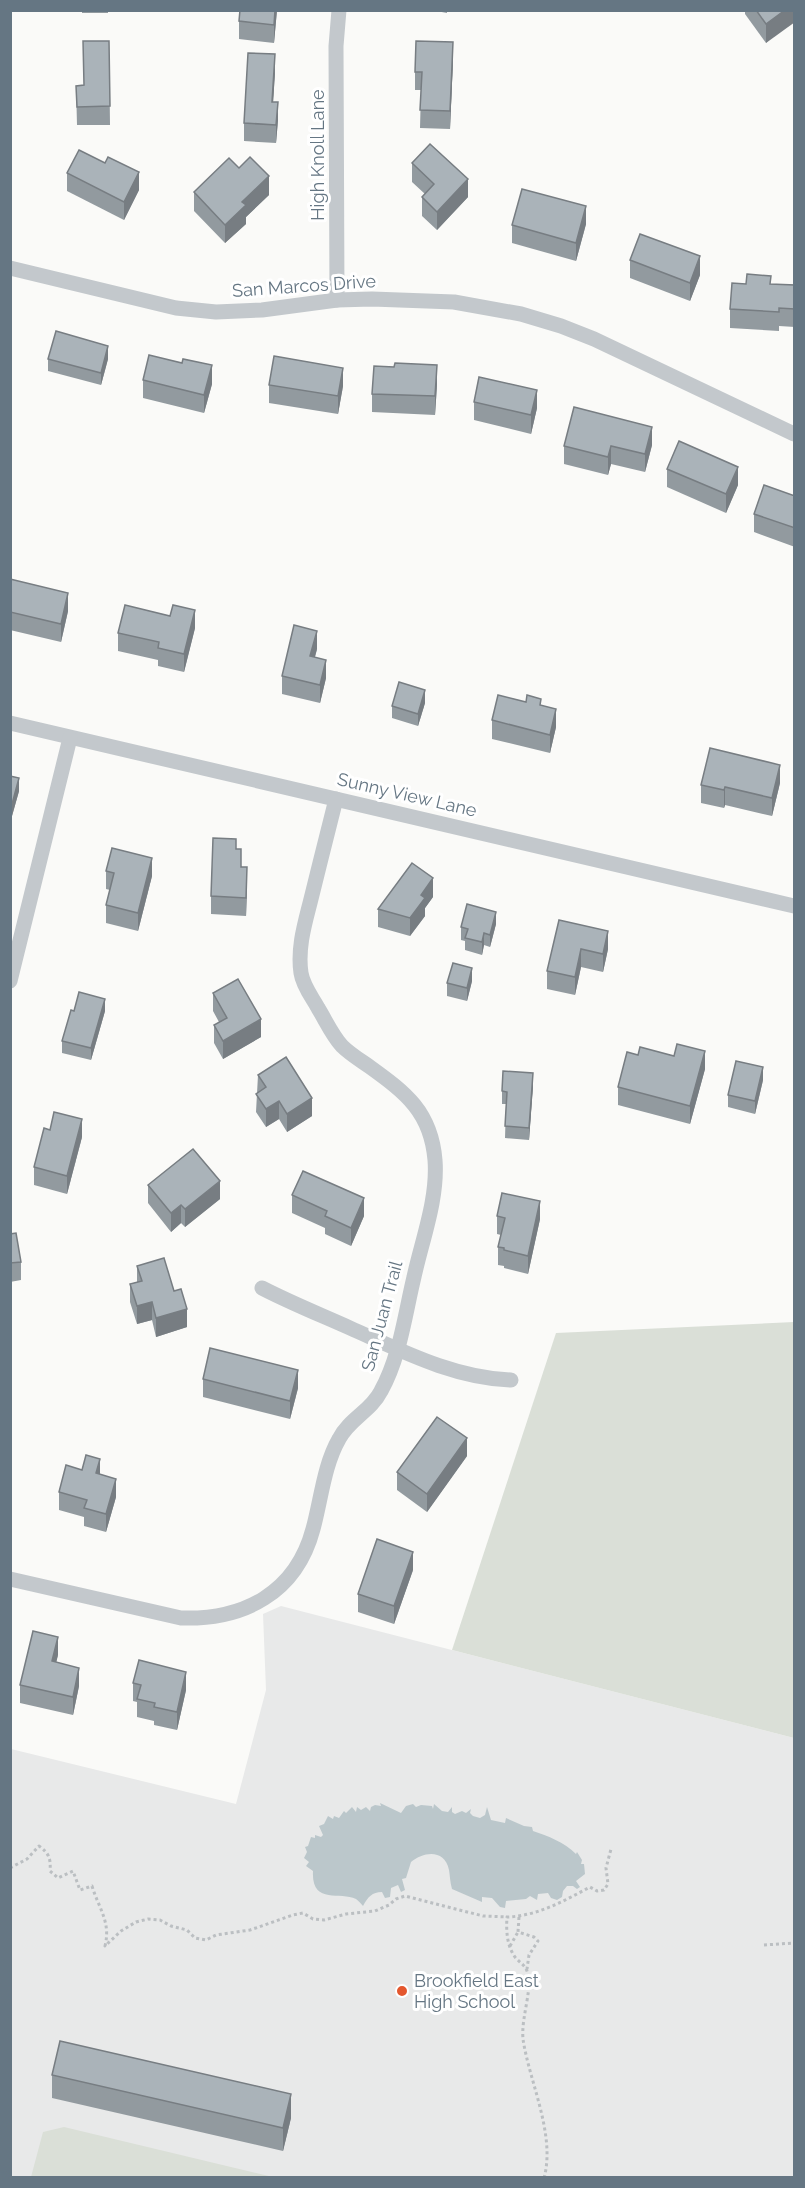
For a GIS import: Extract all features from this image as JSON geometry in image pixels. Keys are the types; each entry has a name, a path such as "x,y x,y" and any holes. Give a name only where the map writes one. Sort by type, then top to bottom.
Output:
{"street":[{"name":"High Knoll Lane","path":"337,300 336,46 339,10"},
{"name":"San Marcos Drive","path":"10,268 176,308 216,312 372,298 454,302 521,314 561,326 628,354 794,432"},
{"name":"Sunny View Lane","path":"10,723 795,906"},
{"path":"10,981 70,738"},
{"name":"San Juan Trail","path":"10,1579 182,1618 225,1615 244,1610 280,1586 305,1552 313,1532 333,1450 345,1429 381,1392 397,1349 430,1205 435,1161 428,1129 417,1108 402,1090 343,1046 306,987 301,973 301,944 336,799"},
{"path":"262,1288 397,1349 445,1367 472,1375 511,1380"}],"path":[{"path":"10,1868 27,1858 39,1846 47,1852 51,1861 50,1872 58,1878 73,1871 80,1890 92,1886 106,1918 108,1935 105,1946 136,1922 148,1919 159,1920 187,1930 195,1938 206,1940 216,1935 250,1930 303,1913 324,1920 335,1916 375,1911 405,1896 483,1916 519,1917 544,1909 590,1887 597,1891 604,1890 608,1884 606,1868 611,1849"},
{"path":"507,1917 506,1927 510,1946 515,1957 527,1971"},
{"path":"510,1946 518,1932 519,1917"},
{"path":"518,1932 534,1937 538,1941 528,1955 528,1987 523,2013 523,2038 546,2139 544,2178"},
{"path":"764,1945 795,1943"}],"shaded area":[{"path":"794,1322 794,1738 452,1650 556,1333"},
{"name":"Brookfield East High School","path":"281,1606 794,1738 794,2177 11,2178 11,1749 236,1804 266,1690 263,1614"},
{"path":"380,1803 401,1813 406,1806 413,1804 416,1807 432,1806 433,1809 434,1804 442,1811 448,1812 452,1807 452,1812 455,1814 462,1811 466,1813 471,1809 470,1813 473,1816 480,1818 485,1815 487,1807 491,1820 505,1823 506,1818 532,1827 533,1831 550,1837 576,1854 577,1852 582,1860 581,1864 584,1864 585,1874 576,1881 580,1887 577,1889 567,1886 562,1897 557,1900 551,1898 548,1893 538,1894 537,1900 530,1896 526,1899 506,1901 505,1908 500,1907 492,1898 482,1897 482,1902 452,1889 447,1863 439,1855 428,1854 411,1862 406,1878 402,1879 405,1890 401,1892 398,1885 391,1888 390,1897 385,1898 382,1892 373,1894 363,1906 356,1899 322,1893 314,1882 313,1871 306,1866 309,1862 304,1858 307,1852 305,1847 308,1846 311,1837 323,1835 319,1826 324,1824 328,1816 333,1819 334,1816 339,1818 344,1811 346,1813 352,1807 356,1812 357,1807 361,1810 366,1807 370,1811 375,1805 381,1806"},
{"path":"64,2127 273,2177 31,2177 43,2132"}],"building":[{"path":"240,10 275,10 274,25 239,21"},
{"path":"756,10 785,10 766,24"},
{"path":"83,41 109,41 110,106 77,107 76,86 84,85"},
{"path":"416,41 453,42 450,111 420,110 422,72 415,72"},
{"path":"248,53 275,54 272,102 278,102 276,125 244,123"},
{"path":"430,144 468,179 437,212 422,197 434,184 412,163"},
{"path":"79,150 105,163 108,157 139,172 124,202 67,173"},
{"path":"250,157 269,176 242,202 246,205 225,225 194,192 229,158 239,168"},
{"path":"522,189 586,206 576,243 512,225"},
{"path":"640,234 700,256 690,283 630,260"},
{"path":"747,274 771,276 770,284 795,285 795,309 779,308 779,312 730,309 732,283 746,284"},
{"path":"56,331 108,346 101,373 48,359"},
{"path":"149,355 182,363 183,359 212,365 204,395 143,380"},
{"path":"274,356 343,368 338,396 269,385"},
{"path":"395,363 437,365 435,396 372,394 374,366 394,367"},
{"path":"479,377 537,390 531,415 474,402"},
{"path":"574,407 652,427 645,454 611,446 608,457 564,446"},
{"path":"679,441 738,467 726,494 667,469"},
{"path":"764,485 795,496 795,528 754,514"},
{"path":"10,579 68,593 61,624 10,612"},
{"path":"125,605 170,616 173,605 195,610 184,654 158,648 159,642 118,633"},
{"path":"294,625 317,631 310,656 326,660 320,685 282,676"},
{"path":"399,682 425,690 418,714 392,706"},
{"path":"498,695 526,702 527,695 541,699 540,705 556,709 550,735 492,720"},
{"path":"710,748 780,765 772,798 725,787 724,790 701,785"},
{"path":"10,776 19,778 12,804 10,803"},
{"path":"213,838 236,839 236,849 241,849 241,867 247,867 246,898 211,896"},
{"path":"112,848 152,858 138,913 106,905 114,873 106,871"},
{"path":"412,863 433,878 421,895 425,898 410,918 378,909"},
{"path":"467,904 496,912 490,935 484,933 482,942 465,938 468,929 461,927"},
{"path":"559,920 608,931 603,954 581,949 575,977 547,971"},
{"path":"453,963 472,968 467,988 447,983"},
{"path":"238,979 261,1019 223,1041 214,1025 227,1018 213,993"},
{"path":"79,992 105,999 91,1048 62,1041"},
{"path":"677,1044 705,1051 690,1106 618,1087 627,1052 638,1055 640,1047 674,1056"},
{"path":"286,1057 312,1098 287,1114 279,1101 266,1109 256,1094 266,1087 258,1075"},
{"path":"736,1061 763,1067 755,1101 728,1095"},
{"path":"503,1071 533,1073 529,1128 505,1126 507,1092 502,1091"},
{"path":"54,1112 82,1119 67,1176 34,1167 44,1128 50,1130"},
{"path":"193,1149 220,1181 185,1209 181,1205 171,1213 148,1185"},
{"path":"303,1171 364,1198 351,1228 325,1216 327,1211 292,1195"},
{"path":"502,1193 540,1201 528,1256 498,1247 505,1218 497,1216"},
{"path":"16,1233 21,1262 10,1263 10,1234"},
{"path":"164,1258 174,1291 181,1289 187,1309 156,1318 152,1302 137,1306 130,1284 142,1281 137,1266"},
{"path":"210,1348 298,1370 290,1401 203,1379"},
{"path":"437,1417 467,1438 427,1494 397,1472"},
{"path":"86,1455 100,1459 96,1473 116,1479 106,1514 84,1508 87,1500 59,1492 66,1465 82,1470"},
{"path":"377,1539 413,1552 394,1606 358,1594"},
{"path":"33,1631 58,1637 52,1661 79,1668 73,1697 20,1685"},
{"path":"139,1660 186,1672 177,1712 154,1707 155,1703 137,1699 141,1685 133,1683"},
{"path":"60,2041 291,2094 283,2128 52,2075"}],"place":[{"name":"Brookfield East High School","path":"402,1991"}]}
